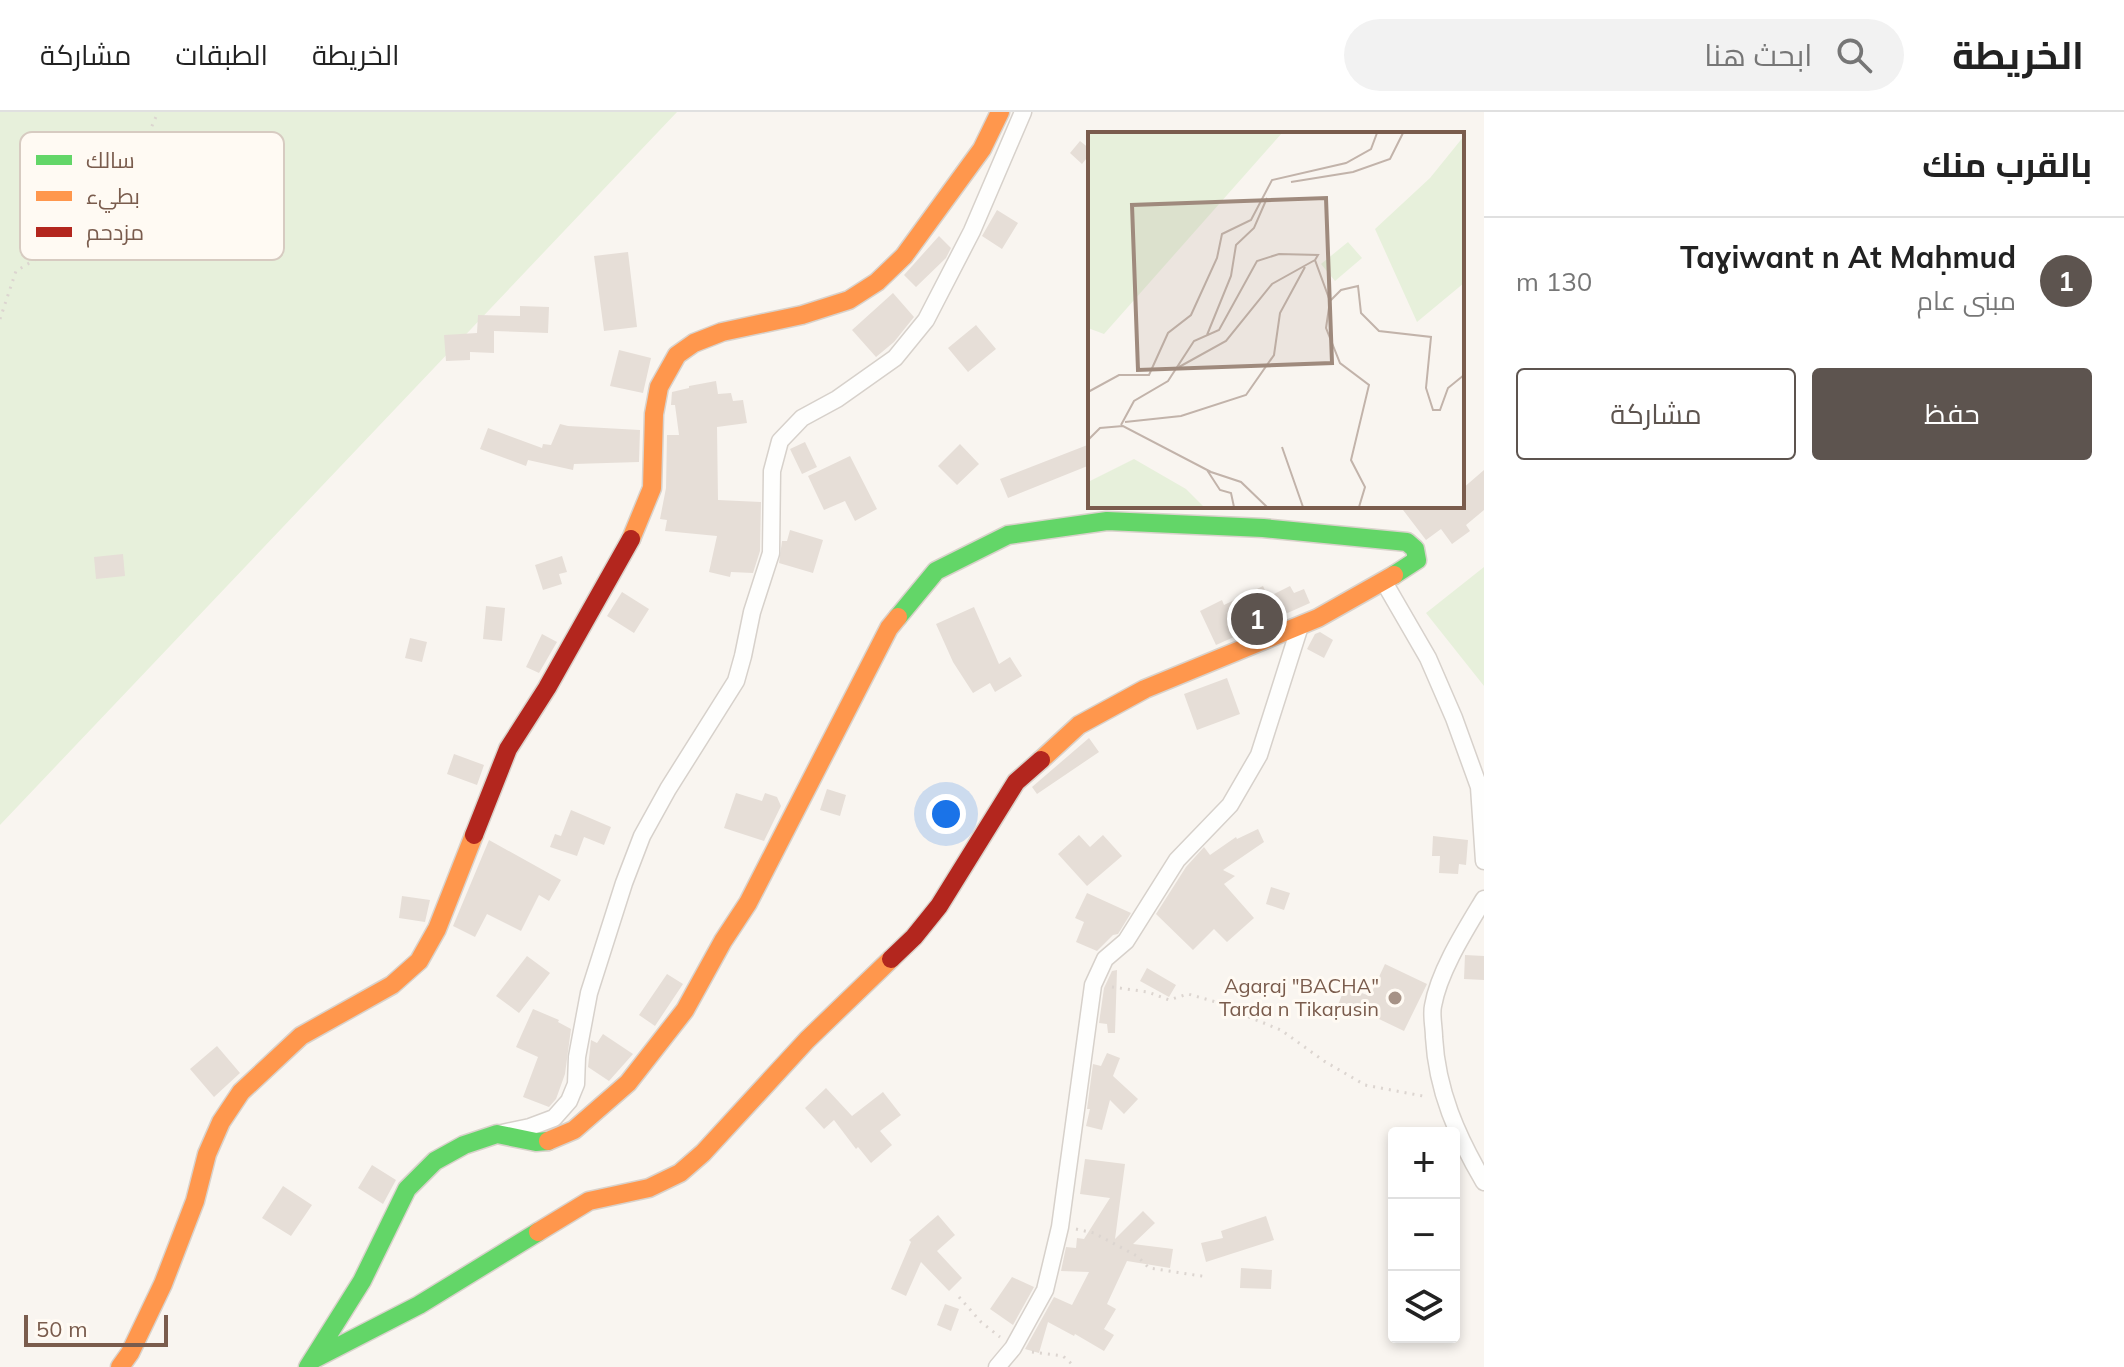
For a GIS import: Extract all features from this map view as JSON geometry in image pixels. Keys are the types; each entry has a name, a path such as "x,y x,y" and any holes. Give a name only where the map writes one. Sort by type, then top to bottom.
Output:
{"street":[{"path":"120,1367 130,1353 163,1284 221,1122 241,1092 301,1036 392,985 419,961 437,929 508,749 547,688 631,540 652,488 654,414 659,387 677,355 694,343 722,332 802,315 849,300 877,282 904,256 982,149 1000,112"},
{"path":"312,1362 362,1281 407,1189 435,1161 464,1145 554,1118 569,1101 576,1084 577,1057 589,993 642,836 736,681 752,612 771,553 772,471 780,441 802,418 837,399 895,358 926,320 972,231 1023,112"},
{"path":"312,1362 428,1300 589,1201 649,1188 680,1173 703,1153 807,1040 914,937 939,906 1016,782 1048,750 1079,725 1145,689 1300,626 1384,582 1417,560 1413,545 1263,528 1107,521 1008,535 936,571 889,628 748,903 685,1010 628,1083 574,1130 555,1140 536,1142 497,1134"},
{"path":"1384,582 1428,658 1469,759 1479,787 1484,861"},
{"path":"997,1367 1013,1348 1045,1290 1060,1227 1093,985 1105,959 1126,941 1177,860 1230,805 1259,755 1300,626"},
{"path":"1484,899 1454,950 1433,1006 1435,1065 1444,1100 1465,1150 1484,1182"}],"path":[{"path":"149,132 158,112"},
{"path":"0,319 16,271 34,260"},
{"path":"1093,985 1148,992 1169,1000 1188,994 1237,1008 1249,1017 1281,1030 1365,1085 1444,1100"},
{"path":"1060,1227 1094,1233 1137,1256 1149,1268 1208,1277"},
{"path":"959,1297 981,1322 1013,1348 1063,1356 1075,1367"}],"green space":[{"path":"0,112 677,112 0,825"},
{"path":"1484,567 1484,686 1426,613"}],"building":[{"path":"1080,141 1088,147 1088,156 1082,164 1070,153"},
{"path":"997,210 1018,223 1002,249 982,236"},
{"path":"939,236 951,248 946,258 916,287 904,275"},
{"path":"628,252 637,327 604,331 594,256"},
{"path":"893,293 914,317 894,342 876,357 852,330"},
{"path":"520,306 549,307 548,333 494,331 494,353 470,352 470,360 446,361 444,335 477,333 478,315 520,316"},
{"path":"976,325 996,349 968,372 948,348"},
{"path":"619,350 651,358 643,393 610,386"},
{"path":"716,381 718,394 731,393 733,401 743,400 747,423 717,427 718,500 761,502 760,551 753,573 731,572 730,577 709,572 717,536 665,531 667,520 660,519 666,488 667,435 679,435 675,405 671,405 672,392"},
{"path":"560,424 640,430 639,462 574,464 573,470 528,460 526,466 480,449 488,428 542,448 543,444 551,445"},
{"path":"805,442 817,467 802,474 790,449"},
{"path":"960,444 979,464 957,485 938,466"},
{"path":"1088,445 1088,466 1008,498 1000,479"},
{"path":"850,456 877,509 855,521 845,501 824,510 808,476"},
{"path":"1484,470 1484,510 1466,525 1470,531 1452,544 1441,529 1426,540 1402,508 1464,508 1464,487"},
{"path":"790,530 823,540 813,573 779,563 782,541 787,541"},
{"path":"123,554 125,576 96,579 94,557"},
{"path":"562,556 567,572 559,574 562,584 543,590 535,565"},
{"path":"1263,586 1268,597 1290,586 1294,593 1304,589 1310,603 1216,645 1200,611 1222,600 1224,605"},
{"path":"622,592 649,609 634,633 607,616"},
{"path":"486,606 505,608 502,641 483,639"},
{"path":"974,607 999,664 1010,657 1022,676 995,692 990,683 973,693 953,662 936,624"},
{"path":"1320,632 1333,640 1324,658 1307,649 1315,634"},
{"path":"542,634 557,642 539,673 526,667"},
{"path":"410,638 427,642 422,662 405,658"},
{"path":"1227,678 1240,714 1197,730 1184,694"},
{"path":"1089,738 1099,752 1037,794 1032,787"},
{"path":"454,754 484,765 477,785 447,774"},
{"path":"827,789 846,795 840,816 820,810"},
{"path":"736,793 762,801 765,793 777,797 781,806 764,841 724,828"},
{"path":"571,810 611,827 604,845 584,837 577,856 550,847 555,834 561,836"},
{"path":"1258,829 1264,842 1223,870 1235,876 1224,884 1254,918 1227,942 1214,929 1193,950 1156,914 1186,867 1204,847 1210,855 1236,837"},
{"path":"1079,835 1090,847 1103,835 1122,856 1087,886 1058,854"},
{"path":"1433,836 1468,840 1466,865 1459,864 1458,874 1439,873 1440,856 1432,856"},
{"path":"489,840 561,880 549,901 539,895 521,931 487,914 475,937 453,926"},
{"path":"1271,887 1290,893 1284,910 1266,904"},
{"path":"1087,893 1131,913 1118,934 1097,951 1076,942 1084,922 1075,918"},
{"path":"402,896 430,900 425,922 399,918"},
{"path":"1465,955 1484,956 1484,980 1464,979"},
{"path":"527,956 550,973 519,1013 496,996"},
{"name":"Agaṛaj \"BACHA\" Tarda n Tikaṛusin","path":"1385,964 1427,984 1404,1031 1354,1007 1353,1010 1338,1005 1345,987 1370,996"},
{"path":"1147,968 1176,985 1169,997 1140,981"},
{"path":"1117,970 1115,1033 1108,1033 1107,1024 1099,1023 1104,988 1112,971"},
{"path":"667,974 683,984 655,1026 639,1015"},
{"path":"533,1009 571,1029 565,1074 556,1099 549,1107 523,1097 538,1057 516,1047"},
{"path":"603,1034 633,1054 609,1081 588,1067 591,1040 597,1043"},
{"path":"217,1046 240,1073 214,1097 190,1069"},
{"path":"1107,1053 1120,1058 1113,1076 1138,1099 1124,1114 1110,1100 1102,1130 1086,1126 1090,1109 1087,1109 1093,1064 1101,1066"},
{"path":"826,1088 852,1116 883,1092 901,1115 880,1131 892,1145 871,1163 834,1120 824,1129 805,1108"},
{"path":"1085,1159 1125,1164 1115,1239 1143,1211 1155,1223 1133,1244 1173,1249 1170,1268 1127,1261 1107,1304 1116,1309 1104,1329 1114,1335 1104,1351 1048,1322 1039,1353 1025,1349 1054,1297 1072,1305 1089,1272 1061,1271 1066,1247 1076,1248 1077,1238 1084,1239 1110,1198 1080,1194"},
{"path":"372,1165 396,1180 383,1204 358,1188"},
{"path":"283,1186 312,1205 291,1236 262,1218"},
{"path":"938,1215 955,1235 937,1251 962,1278 949,1291 921,1262 906,1296 891,1289 911,1242 909,1240"},
{"path":"1266,1216 1274,1240 1206,1262 1201,1243 1223,1238 1221,1231"},
{"path":"1241,1268 1272,1270 1271,1289 1240,1288"},
{"path":"1012,1277 1034,1287 1013,1325 990,1309"},
{"path":"945,1304 959,1309 951,1331 937,1325"}],"traffic: fast":[{"path":"898,617 936,571 1008,535 1107,521 1263,528 1407,542 1415,549 1417,560 1394,575"},
{"path":"308,1367 362,1281 407,1189 435,1161 464,1145 497,1134 536,1142 548,1141"},
{"path":"316,1358 419,1305 538,1232"}],"traffic: slow":[{"path":"631,539 652,488 654,414 659,387 677,355 694,343 722,332 802,315 849,300 877,282 904,256 982,149 1000,112"},
{"path":"1041,760 1079,725 1145,689 1318,618 1394,575"},
{"path":"548,1141 574,1130 628,1083 685,1010 748,903 889,628 898,617"},
{"path":"120,1367 130,1353 163,1284 221,1122 241,1092 301,1036 392,985 419,961 437,929 474,835"},
{"path":"538,1232 589,1201 649,1188 680,1173 703,1153 807,1040 891,959"}],"traffic: jam":[{"path":"474,835 508,749 547,688 631,539"},
{"path":"891,959 939,906 1016,782 1041,760"}],"place":[{"name":"Taɣiwant n At Maḥmud","path":"1257,619"},
{"name":"Agaṛaj \"BACHA\" Tarda n Tikaṛusin","path":"1395,998"}]}
